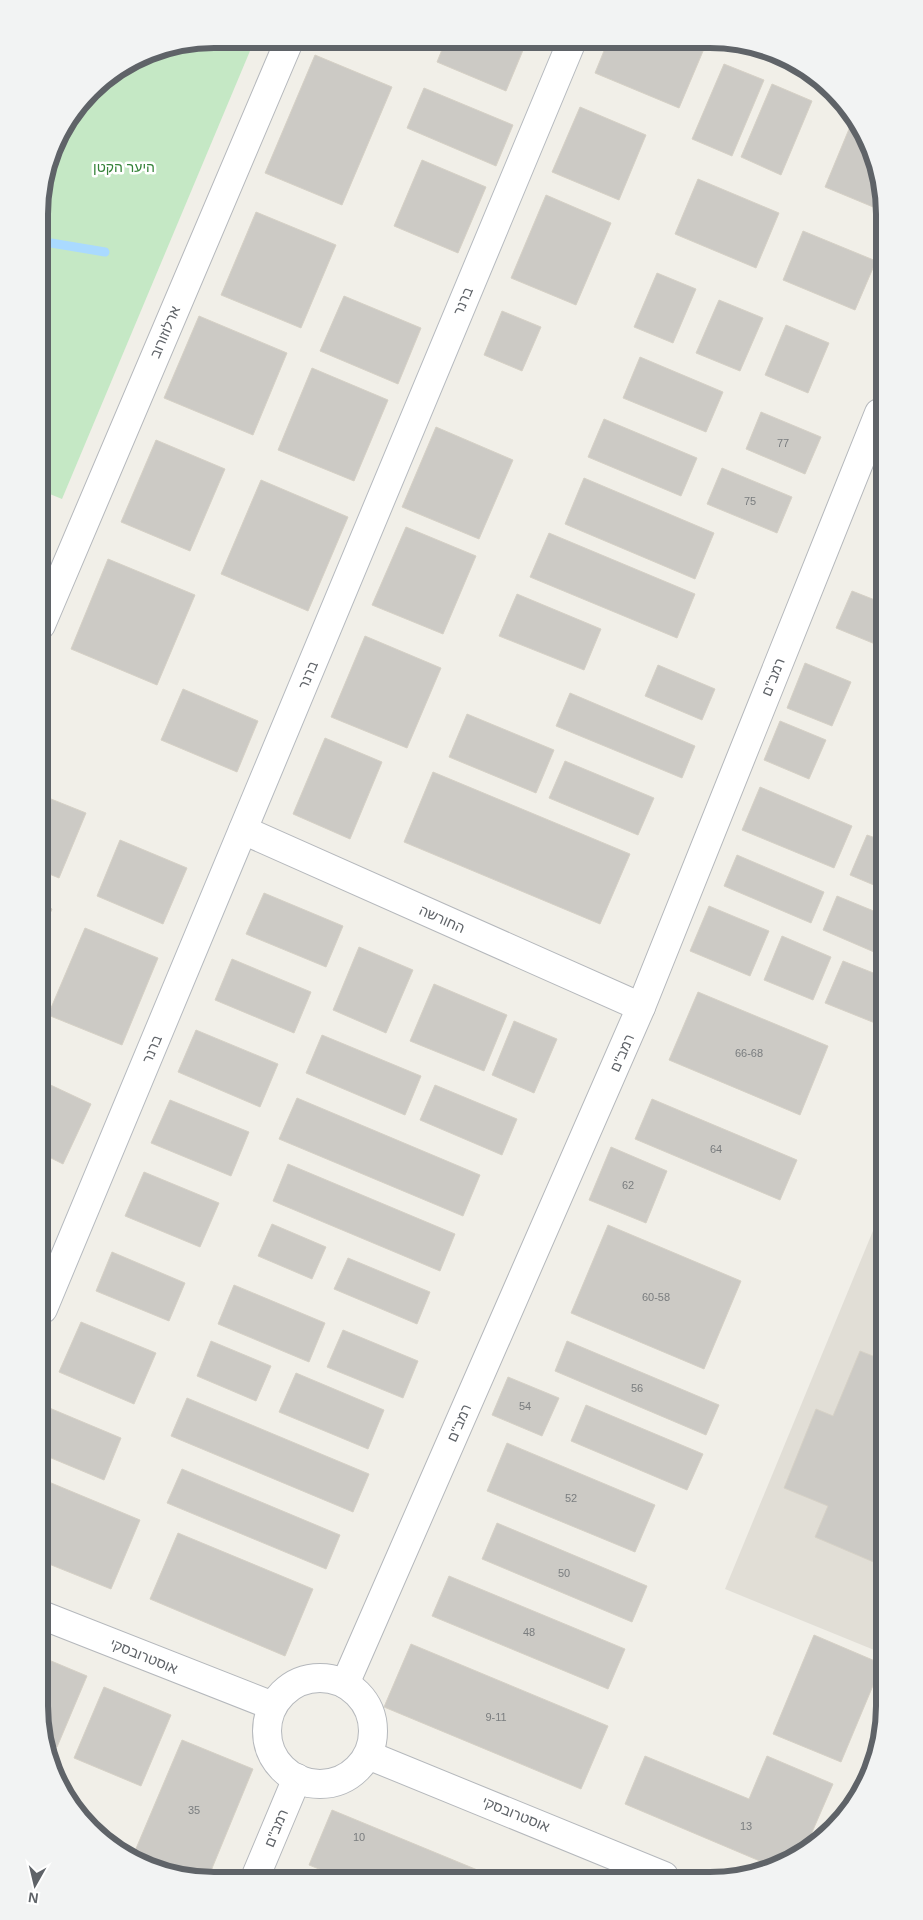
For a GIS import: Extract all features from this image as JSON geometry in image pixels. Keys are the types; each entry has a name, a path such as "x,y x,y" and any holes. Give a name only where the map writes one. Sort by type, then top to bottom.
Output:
{"street":[{"name":"ארלוזורוב","path":"48,609 286,48"},
{"name":"ברנר","path":"48,1297 569,48"},
{"name":"רמב\"ם","path":"345,1684 642,1007 876,421"},
{"name":"החורשה","path":"243,830 642,1007"},
{"name":"אוסטרובסקי","path":"48,1618 272,1706"},
{"path":"312,1678 329,1679 345,1684 358,1694 367,1707 373,1722 372,1739 368,1754 355,1770 337,1781 317,1784 297,1778 283,1769 273,1755 268,1740 267,1723 272,1706 283,1693 296,1683 312,1678"},
{"name":"אוסטרובסקי","path":"368,1754 654,1872"},
{"name":"רמב\"ם","path":"258,1872 297,1778"}],"shaded area":[{"path":"875,1225 875,1650 725,1589"}],"green space":[{"name":"היער הקטן","path":"202,48 251,48 62,499 48,493 48,202 51,181 60,150 75,121 82,112 96,96 121,75 160,56 181,51"}],"building":[{"path":"443,48 524,48 506,91 437,62"},
{"path":"605,48 704,48 679,108 595,73"},
{"path":"315,55 392,87 342,205 265,173"},
{"path":"724,64 764,80 732,156 692,139"},
{"path":"772,84 812,101 781,175 741,157"},
{"path":"424,88 513,125 496,166 407,128"},
{"path":"580,107 646,135 619,200 552,172"},
{"path":"850,126 863,150 870,170 876,208 825,187"},
{"path":"422,160 486,187 458,253 394,226"},
{"path":"698,179 779,213 756,268 675,234"},
{"path":"546,195 611,223 576,305 511,278"},
{"path":"256,212 336,245 301,328 221,295"},
{"path":"803,231 876,261 855,310 783,280"},
{"path":"657,273 696,289 673,343 634,327"},
{"path":"344,296 421,328 398,384 320,351"},
{"path":"719,300 763,318 740,371 696,353"},
{"path":"502,311 541,327 522,371 484,355"},
{"path":"199,316 287,353 253,435 164,398"},
{"path":"786,325 829,343 808,393 765,375"},
{"path":"640,357 723,392 706,432 623,398"},
{"path":"312,368 388,400 354,481 278,450"},
{"path":"761,412 821,437 805,474 746,449"},
{"path":"604,419 697,458 681,496 588,457"},
{"path":"436,427 513,460 479,539 402,507"},
{"path":"156,440 225,469 190,551 121,522"},
{"path":"722,468 792,497 777,533 707,504"},
{"path":"584,478 714,533 695,579 565,524"},
{"path":"261,480 348,517 308,611 221,574"},
{"path":"406,527 476,556 443,634 372,605"},
{"path":"549,533 695,594 677,638 530,577"},
{"path":"108,559 195,595 157,685 71,649"},
{"path":"852,591 876,600 876,644 836,628"},
{"path":"517,594 601,629 584,670 499,636"},
{"path":"365,636 441,668 407,748 331,717"},
{"path":"805,663 851,682 832,726 787,708"},
{"path":"658,665 715,689 702,720 645,696"},
{"path":"183,689 258,721 237,772 161,740"},
{"path":"570,693 695,746 682,778 556,726"},
{"path":"467,714 554,750 536,793 449,757"},
{"path":"780,721 826,740 809,779 764,760"},
{"path":"325,738 382,762 350,839 293,814"},
{"path":"565,761 654,798 638,835 549,798"},
{"path":"433,772 630,854 600,924 404,842"},
{"path":"760,787 852,826 834,868 742,830"},
{"path":"48,798 86,813 59,878 48,873"},
{"path":"867,835 876,838 876,886 850,875"},
{"path":"120,840 187,868 163,924 97,896"},
{"path":"737,855 824,892 811,923 724,886"},
{"path":"264,893 343,926 326,967 246,934"},
{"path":"837,896 876,912 876,953 823,930"},
{"path":"709,906 769,931 750,976 690,951"},
{"path":"48,907 52,909 48,918"},
{"path":"85,928 158,958 122,1045 48,1015"},
{"path":"782,936 831,957 813,1000 764,980"},
{"path":"359,947 413,970 386,1033 333,1010"},
{"path":"232,959 311,992 294,1033 215,1000"},
{"path":"843,961 875,974 875,1023 825,1003"},
{"path":"434,984 507,1015 484,1071 410,1041"},
{"path":"698,992 828,1046 800,1115 669,1060"},
{"path":"514,1021 557,1039 534,1093 492,1075"},
{"path":"196,1030 278,1064 260,1107 178,1072"},
{"path":"322,1035 421,1076 405,1115 306,1073"},
{"path":"48,1084 91,1104 63,1164 48,1156"},
{"path":"435,1085 517,1119 502,1155 420,1120"},
{"path":"297,1098 480,1175 463,1216 279,1139"},
{"path":"652,1099 797,1160 780,1200 635,1139"},
{"path":"170,1100 249,1132 231,1176 151,1143"},
{"path":"611,1147 667,1171 646,1223 589,1200"},
{"path":"288,1164 455,1234 440,1271 273,1201"},
{"path":"144,1172 219,1203 200,1247 125,1216"},
{"path":"272,1224 326,1247 312,1279 258,1256"},
{"path":"608,1225 741,1281 704,1369 571,1313"},
{"path":"112,1252 185,1283 169,1321 96,1291"},
{"path":"348,1258 430,1292 417,1324 334,1289"},
{"path":"234,1285 325,1323 309,1362 218,1324"},
{"path":"81,1322 156,1353 134,1404 59,1372"},
{"path":"343,1330 418,1361 403,1398 327,1367"},
{"path":"211,1341 271,1366 256,1401 197,1376"},
{"path":"567,1341 719,1405 706,1435 555,1371"},
{"path":"860,1351 875,1357 875,1563 815,1537 828,1506 784,1488 816,1409 833,1416"},
{"path":"296,1373 384,1410 368,1449 279,1412"},
{"path":"508,1377 559,1398 542,1436 492,1415"},
{"path":"187,1398 369,1474 353,1512 171,1436"},
{"path":"586,1405 703,1454 687,1490 571,1441"},
{"path":"48,1407 121,1438 104,1480 48,1457"},
{"path":"507,1443 655,1505 635,1552 487,1491"},
{"path":"182,1469 340,1535 326,1569 167,1503"},
{"path":"48,1482 140,1520 111,1589 48,1564"},
{"path":"497,1523 647,1586 632,1622 482,1559"},
{"path":"178,1533 313,1589 285,1656 150,1599"},
{"path":"449,1576 625,1649 608,1689 432,1616"},
{"path":"814,1635 875,1661 875,1681 841,1762 773,1734"},
{"path":"411,1644 608,1726 581,1789 384,1707"},
{"path":"48,1660 87,1676 57,1747 52,1745 49,1729"},
{"path":"104,1687 171,1715 141,1786 74,1758"},
{"path":"182,1740 253,1769 210,1872 173,1867 135,1851"},
{"path":"645,1756 749,1799 767,1756 833,1784 809,1839 802,1845 764,1863 625,1804"},
{"path":"332,1810 482,1872 326,1872 309,1865"}],"waterway":[{"path":"48,242 105,252"}]}
